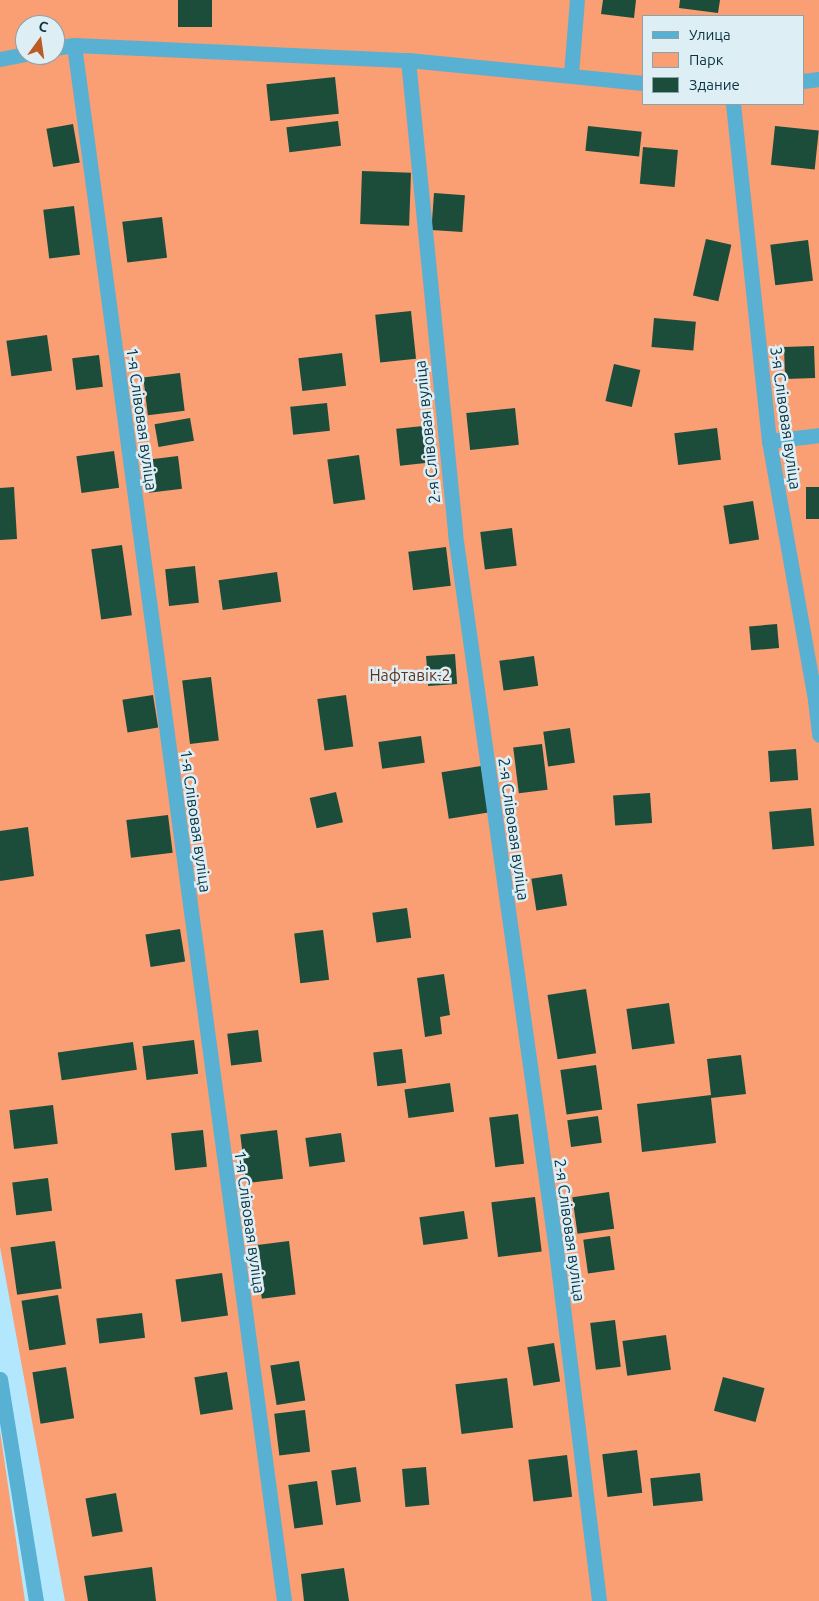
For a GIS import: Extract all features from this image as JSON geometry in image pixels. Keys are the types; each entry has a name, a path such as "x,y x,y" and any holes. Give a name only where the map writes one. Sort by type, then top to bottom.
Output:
{"street":[{"path":"571,74 577,0"},
{"path":"65,46 74,45 408,60 571,74 642,83"},
{"name":"1-я Слівовая вуліца","path":"74,45 284,1601"},
{"path":"0,59 15,56"},
{"name":"2-я Слівовая вуліца","path":"408,60 455,534 556,1250 600,1601"},
{"path":"804,81 819,78"},
{"name":"3-я Слівовая вуліца","path":"733,105 769,441 815,700 819,735"},
{"path":"769,441 819,435"},
{"path":"0,1379 36,1601"}],"green space":[{"name":"Нафтавік-2","path":"0,0 819,0 819,1601 65,1601 0,1247"},
{"path":"0,1431 25,1601 0,1601"}],"building":[{"path":"178,0 212,0 212,27 178,27"},
{"path":"603,0 636,0 634,18 601,14"},
{"path":"680,0 720,0 718,13 679,8"},
{"path":"335,77 339,114 270,121 266,84"},
{"path":"338,121 341,146 289,152 286,127"},
{"path":"73,124 80,162 53,167 46,129"},
{"path":"588,126 642,132 639,157 585,151"},
{"path":"775,126 819,131 815,169 771,165"},
{"path":"643,147 678,150 675,187 640,184"},
{"path":"362,171 411,173 409,226 360,224"},
{"path":"434,193 465,195 462,232 431,230"},
{"path":"74,206 80,255 49,258 43,210"},
{"path":"162,217 167,258 127,263 122,222"},
{"path":"706,239 731,245 718,301 693,296"},
{"path":"808,240 813,281 775,285 770,245"},
{"path":"411,311 416,359 380,363 375,315"},
{"path":"654,318 696,322 693,351 651,347"},
{"path":"47,335 52,371 11,376 6,341"},
{"path":"814,346 815,378 785,379 784,347"},
{"path":"342,353 346,386 302,391 298,358"},
{"path":"99,355 103,387 76,390 72,358"},
{"path":"614,364 640,370 632,407 605,401"},
{"path":"180,373 185,411 148,415 143,378"},
{"path":"327,403 330,431 293,435 290,407"},
{"path":"515,408 519,445 470,450 466,413"},
{"path":"190,418 194,441 159,447 155,424"},
{"path":"433,425 437,462 400,466 396,429"},
{"path":"717,428 721,460 678,465 674,433"},
{"path":"114,451 119,488 82,493 76,456"},
{"path":"359,455 365,500 334,504 327,459"},
{"path":"178,456 182,489 149,493 145,460"},
{"path":"14,487 17,539 0,540 0,488"},
{"path":"806,487 819,487 819,519 806,519"},
{"path":"753,501 759,540 729,544 723,506"},
{"path":"512,528 517,566 485,570 480,532"},
{"path":"122,545 132,615 101,620 91,549"},
{"path":"446,547 451,586 413,590 408,552"},
{"path":"195,566 199,603 169,606 165,569"},
{"path":"277,572 281,602 223,610 219,580"},
{"path":"777,624 779,648 751,650 749,626"},
{"path":"455,654 457,684 428,686 426,656"},
{"path":"534,656 538,686 504,691 499,661"},
{"path":"211,677 219,741 190,744 182,681"},
{"path":"153,695 158,728 128,732 122,700"},
{"path":"346,695 353,746 325,751 317,699"},
{"path":"570,728 575,763 548,766 543,732"},
{"path":"421,736 425,763 382,769 378,742"},
{"path":"542,744 548,790 519,793 513,748"},
{"path":"796,749 798,780 770,782 768,751"},
{"path":"481,766 488,812 449,819 441,772"},
{"path":"336,792 343,822 317,828 310,798"},
{"path":"650,793 652,823 615,826 613,796"},
{"path":"811,808 814,846 772,850 769,812"},
{"path":"168,815 173,853 131,858 126,820"},
{"path":"28,827 34,876 0,881 0,831"},
{"path":"562,874 567,906 536,910 531,879"},
{"path":"407,908 411,938 377,943 372,913"},
{"path":"180,929 185,962 151,967 145,934"},
{"path":"323,930 329,980 300,983 294,934"},
{"path":"444,974 450,1015 440,1017 442,1034 425,1037 417,978"},
{"path":"586,989 596,1053 558,1059 547,995"},
{"path":"669,1003 675,1044 632,1050 626,1009"},
{"path":"258,1030 262,1062 231,1066 227,1034"},
{"path":"194,1040 198,1074 147,1080 142,1046"},
{"path":"133,1042 137,1070 62,1080 58,1053"},
{"path":"402,1049 406,1083 377,1086 373,1053"},
{"path":"741,1055 746,1094 711,1098 716,1143 642,1152 637,1104 711,1095 707,1059"},
{"path":"596,1065 602,1110 567,1115 560,1070"},
{"path":"450,1083 454,1112 408,1118 404,1089"},
{"path":"53,1105 58,1144 14,1149 9,1110"},
{"path":"518,1114 524,1164 495,1167 489,1118"},
{"path":"598,1116 602,1143 571,1147 567,1120"},
{"path":"203,1130 207,1167 175,1170 171,1133"},
{"path":"277,1130 283,1179 246,1183 240,1135"},
{"path":"341,1133 345,1162 309,1167 305,1138"},
{"path":"48,1178 52,1211 16,1215 12,1182"},
{"path":"609,1192 614,1229 578,1234 572,1197"},
{"path":"535,1197 542,1252 498,1257 491,1202"},
{"path":"464,1211 468,1239 423,1245 419,1217"},
{"path":"610,1236 615,1270 588,1273 583,1240"},
{"path":"55,1241 62,1289 17,1295 10,1247"},
{"path":"289,1241 296,1295 262,1299 255,1245"},
{"path":"222,1273 228,1316 181,1322 175,1280"},
{"path":"58,1295 66,1344 29,1350 21,1301"},
{"path":"142,1313 145,1338 99,1343 96,1319"},
{"path":"615,1320 621,1367 596,1370 590,1323"},
{"path":"666,1335 671,1370 627,1376 622,1341"},
{"path":"554,1343 560,1382 533,1386 527,1347"},
{"path":"299,1361 305,1401 277,1405 270,1366"},
{"path":"66,1367 74,1418 41,1424 32,1372"},
{"path":"227,1372 233,1410 200,1415 194,1377"},
{"path":"723,1377 765,1388 755,1422 714,1411"},
{"path":"507,1378 513,1428 461,1434 455,1384"},
{"path":"305,1410 310,1452 279,1455 274,1414"},
{"path":"637,1450 642,1493 608,1497 602,1454"},
{"path":"567,1455 572,1497 533,1501 528,1460"},
{"path":"356,1467 361,1502 336,1505 331,1470"},
{"path":"426,1467 429,1505 405,1507 402,1469"},
{"path":"700,1473 703,1501 653,1506 650,1478"},
{"path":"317,1481 323,1525 294,1529 288,1485"},
{"path":"116,1493 123,1531 92,1537 85,1498"},
{"path":"152,1567 156,1601 88,1601 84,1576"},
{"path":"344,1568 349,1601 304,1601 301,1574"}]}
